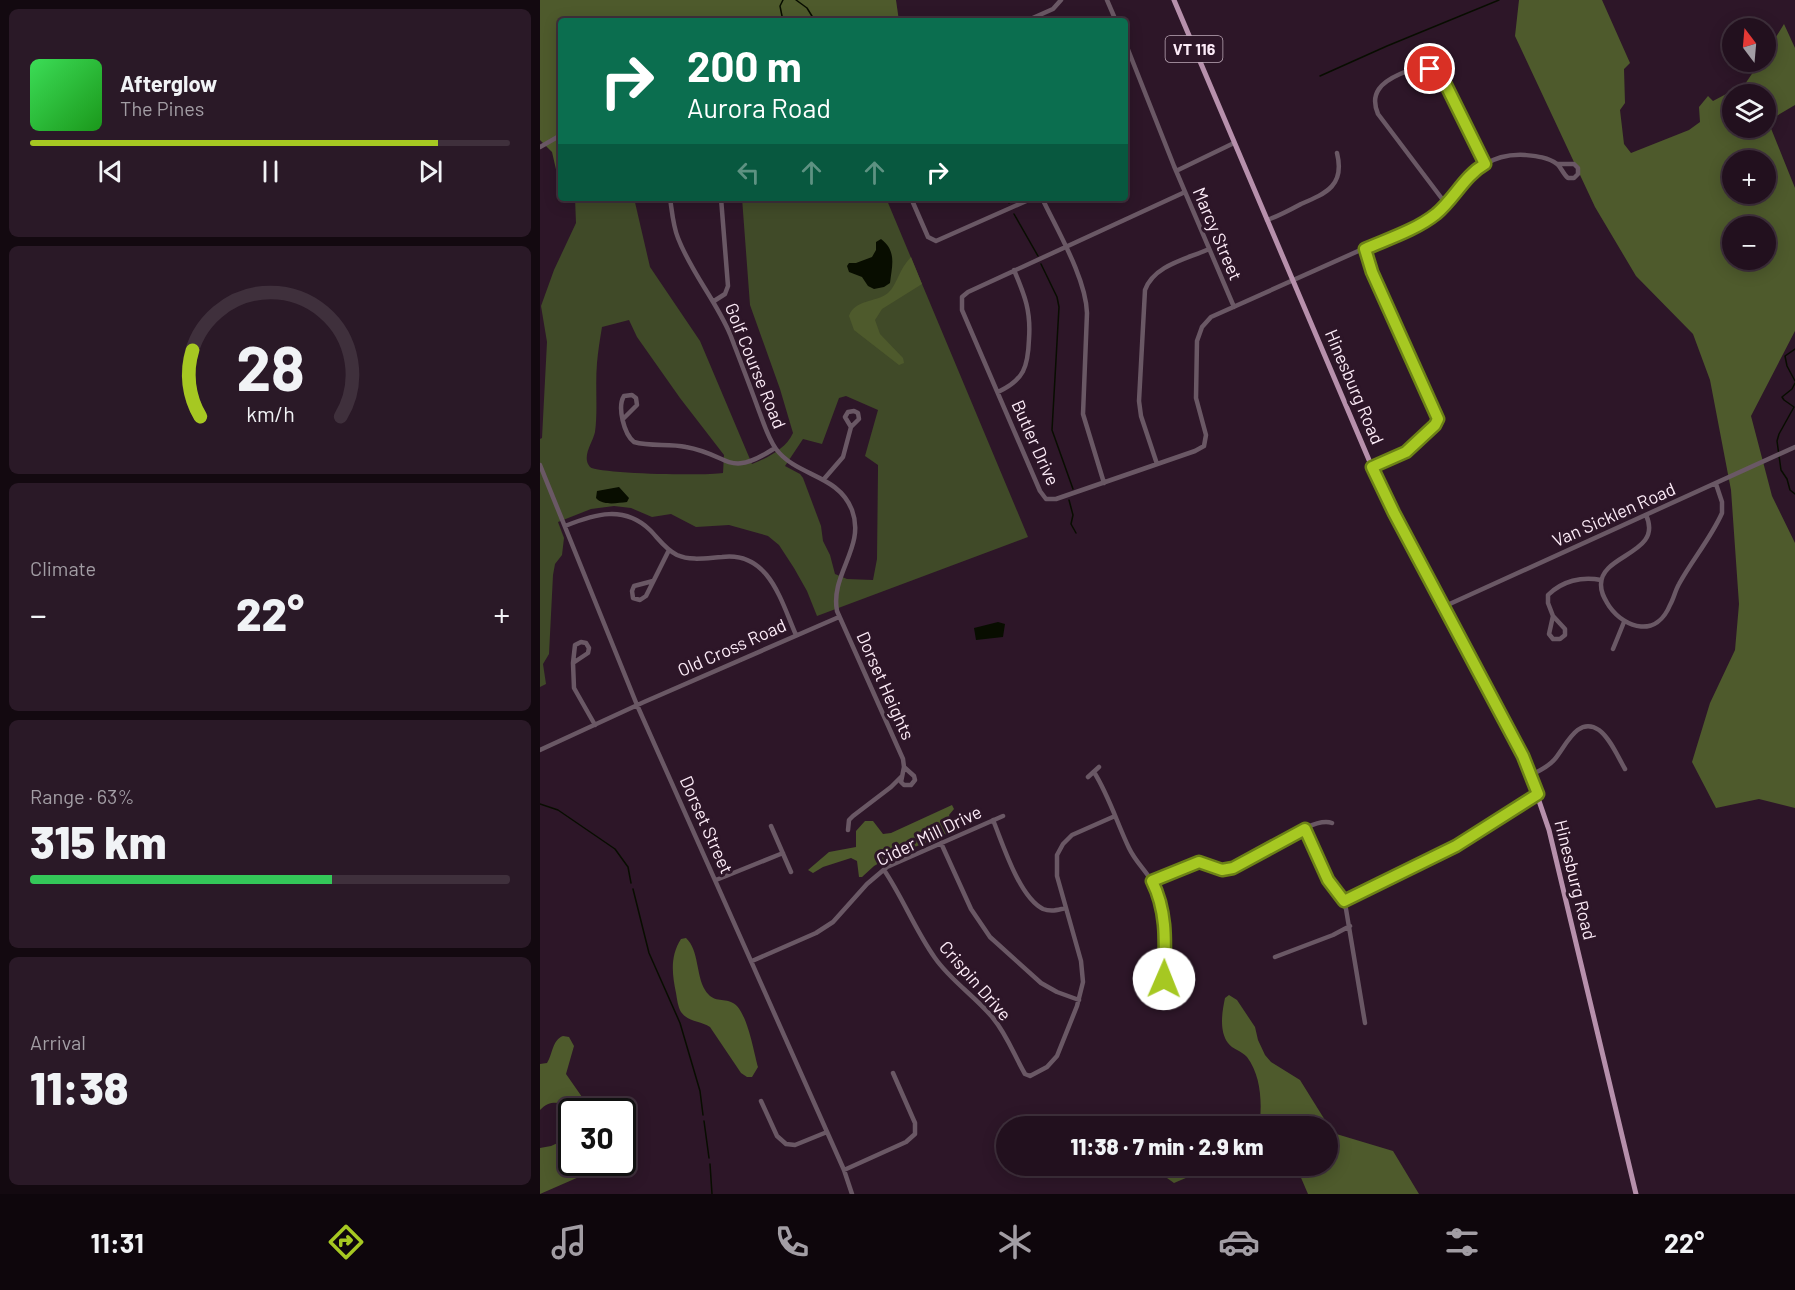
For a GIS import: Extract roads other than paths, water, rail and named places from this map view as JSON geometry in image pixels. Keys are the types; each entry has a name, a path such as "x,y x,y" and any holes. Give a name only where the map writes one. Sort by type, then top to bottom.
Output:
{"main road":[{"name":"Hinesburg Road","path":"1174,0 1372,467 1531,775 1556,858 1636,1194"}],"street":[{"path":"1033,18 1053,9 1061,0"},
{"path":"1107,0 1115,18"},
{"name":"Marcy Street","path":"1128,50 1176,171 1234,307"},
{"path":"1446,204 1378,114 1375,100 1383,83 1414,68 1427,68 1437,73 1445,84 1485,164 1503,157 1520,155 1543,158 1558,164 1574,164 1578,168 1578,174 1574,178 1568,178 1558,164"},
{"path":"540,147 558,137"},
{"path":"1176,171 1234,143"},
{"path":"1267,220 1332,187 1339,172 1336,153"},
{"name":"Butler Drive","path":"1185,192 965,293 961,301 962,309 1042,496 1056,499 1199,450 1206,443 1206,435 1197,408 1195,392 1198,336 1207,320 1424,222 1446,204 1467,177 1485,164"},
{"name":"Golf Course Road","path":"671,201 679,241 726,325 775,448 792,464 824,479 840,491 848,501 855,524 853,547 836,593 839,617"},
{"path":"714,302 725,294 728,286 721,201"},
{"path":"912,201 928,237 936,242 1027,201"},
{"path":"1043,201 1085,298 1087,313 1083,414 1104,483"},
{"path":"1157,464 1141,416 1139,401 1145,290 1149,280 1156,273 1209,249"},
{"path":"1365,249 1372,272 1438,419 1435,425 1406,452 1372,467"},
{"path":"998,392 1018,379 1024,371 1028,357 1029,313 1014,270"},
{"path":"623,419 637,406 636,398 632,395 626,395 621,400 623,419 627,435 634,442 687,447 730,463 744,464 752,462 775,448"},
{"path":"824,479 845,453 851,427"},
{"name":"Van Sicklen Road","path":"1443,607 1795,447"},
{"name":"Dorset Street","path":"540,465 637,705 844,1170 852,1194"},
{"path":"1646,515 1650,528 1646,539 1609,568 1601,580 1601,591 1615,615 1624,622 1642,627 1656,623 1666,614 1680,582 1722,513 1722,502 1716,484"},
{"path":"565,526 595,515 620,514 642,523 669,550 691,559 735,556 744,558 767,573 796,635"},
{"path":"654,581 634,586 633,598 638,600 645,598 654,581 669,550"},
{"path":"1553,616 1549,634 1553,639 1560,639 1565,629 1553,616 1547,600 1548,595 1582,578 1601,580"},
{"name":"Old Cross Road","path":"540,750 839,617"},
{"name":"Dorset Heights","path":"839,617 901,754 904,767 901,782 906,786 911,785 915,780 913,774 904,767"},
{"path":"1613,649 1624,622"},
{"path":"573,663 588,653 589,648 586,643 581,642 575,645 573,663 574,688 594,725"},
{"path":"1531,775 1554,760 1575,731 1586,727 1599,730 1604,735 1626,769"},
{"path":"1088,777 1099,767"},
{"path":"1094,772 1131,853 1152,881 1161,901 1164,913 1164,963 1165,982 1168,986 1174,987 1179,982 1179,976 1164,963"},
{"path":"848,830 849,820 853,816 901,777"},
{"path":"1344,901 1456,846 1538,794"},
{"name":"Cider Mill Drive","path":"752,962 829,925 845,912 867,884 884,870 1003,816"},
{"path":"941,843 968,904 990,937 1041,982 1057,992 1079,1000 1083,971 1056,868 1056,858 1061,847 1075,833 1115,816"},
{"path":"993,820 1018,878 1028,895 1045,909 1066,908"},
{"path":"1152,881 1199,862 1222,870 1233,868 1305,829 1323,822 1332,823"},
{"path":"771,826 791,872"},
{"path":"1305,829 1328,880 1344,901 1365,1023"},
{"path":"716,880 783,853"},
{"name":"Crispin Drive","path":"884,870 933,956 995,1021 1007,1038 1025,1074 1030,1076 1047,1067 1057,1056 1079,1000"},
{"path":"1275,957 1333,935 1350,926"},
{"path":"844,1170 906,1142 915,1134 915,1123 893,1073"},
{"path":"761,1101 777,1136 786,1144 795,1144 827,1132"}],"waterway":[{"path":"782,18 780,6 783,0"},
{"path":"796,0 807,8 813,18"},
{"path":"1320,76 1499,0"},
{"path":"1014,214 1038,256"},
{"path":"1041,264 1057,297 1059,307 1052,430 1073,489"},
{"path":"1795,349 1785,356 1787,366 1795,381"},
{"path":"1795,383 1792,389 1782,397 1794,407 1777,441 1781,470 1790,490 1795,494"},
{"path":"1069,500 1073,515 1071,524 1076,533"},
{"path":"540,804 558,810 615,849 628,867 631,883"},
{"path":"633,889 649,953 680,1023 700,1091 703,1115"},
{"path":"704,1121 709,1158"},
{"path":"710,1164 712,1194"}]}
